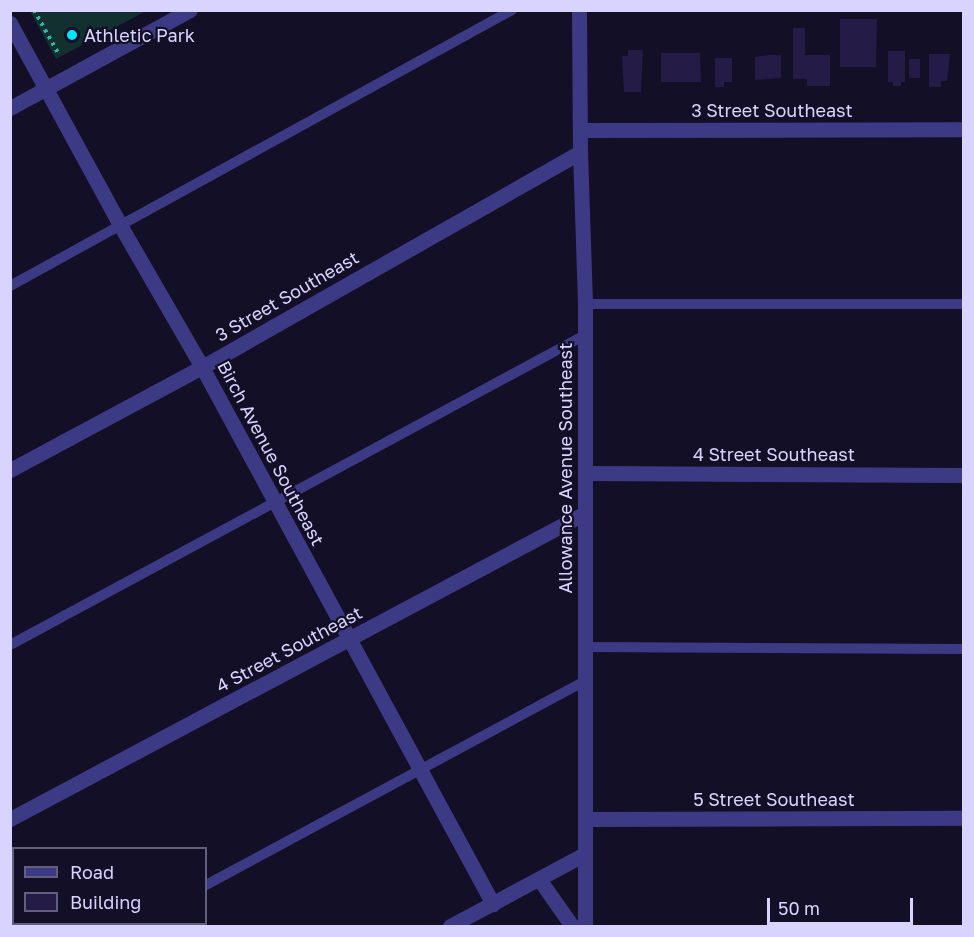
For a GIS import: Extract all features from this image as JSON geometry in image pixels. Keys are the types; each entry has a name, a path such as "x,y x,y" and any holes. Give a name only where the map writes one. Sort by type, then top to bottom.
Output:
{"street":[{"path":"10,108 190,10"},
{"name":"Allowance Avenue Southeast","path":"579,10 580,152 585,304 585,927"},
{"name":"Birch Avenue Southeast","path":"10,23 120,225 202,367 493,904"},
{"name":"3 Street Southeast","path":"580,130 963,129"},
{"name":"3 Street Southeast","path":"10,470 202,367 580,152"},
{"name":"4 Street Southeast","path":"585,473 963,475"},
{"name":"4 Street Southeast","path":"10,819 585,513"},
{"name":"5 Street Southeast","path":"585,819 963,818"},
{"path":"450,927 585,854"},
{"path":"539,879 572,927"}],"lane":[{"path":"10,286 512,10"},
{"path":"585,304 963,304"},
{"path":"10,645 585,335"},
{"path":"585,647 963,649"},
{"path":"207,884 585,681"}],"path":[{"path":"34,10 58,53"}],"green space":[{"name":"Athletic Park","path":"30,11 146,11 56,59"}],"building":[{"path":"840,19 877,19 876,67 840,67"},
{"path":"793,28 805,28 805,55 830,55 830,86 807,86 807,79 793,79"},
{"path":"628,50 643,50 641,92 624,92 622,56 628,56"},
{"path":"888,51 905,51 905,82 901,82 901,86 893,86 893,82 888,82"},
{"path":"661,53 700,53 701,82 661,82"},
{"path":"929,54 950,54 947,81 941,81 941,87 929,87"},
{"path":"781,55 781,78 755,80 755,57"},
{"path":"715,58 732,58 732,82 724,82 724,87 715,87"},
{"path":"909,59 920,59 920,78 909,78"}],"place":[{"name":"Athletic Park","path":"72,35"}]}
